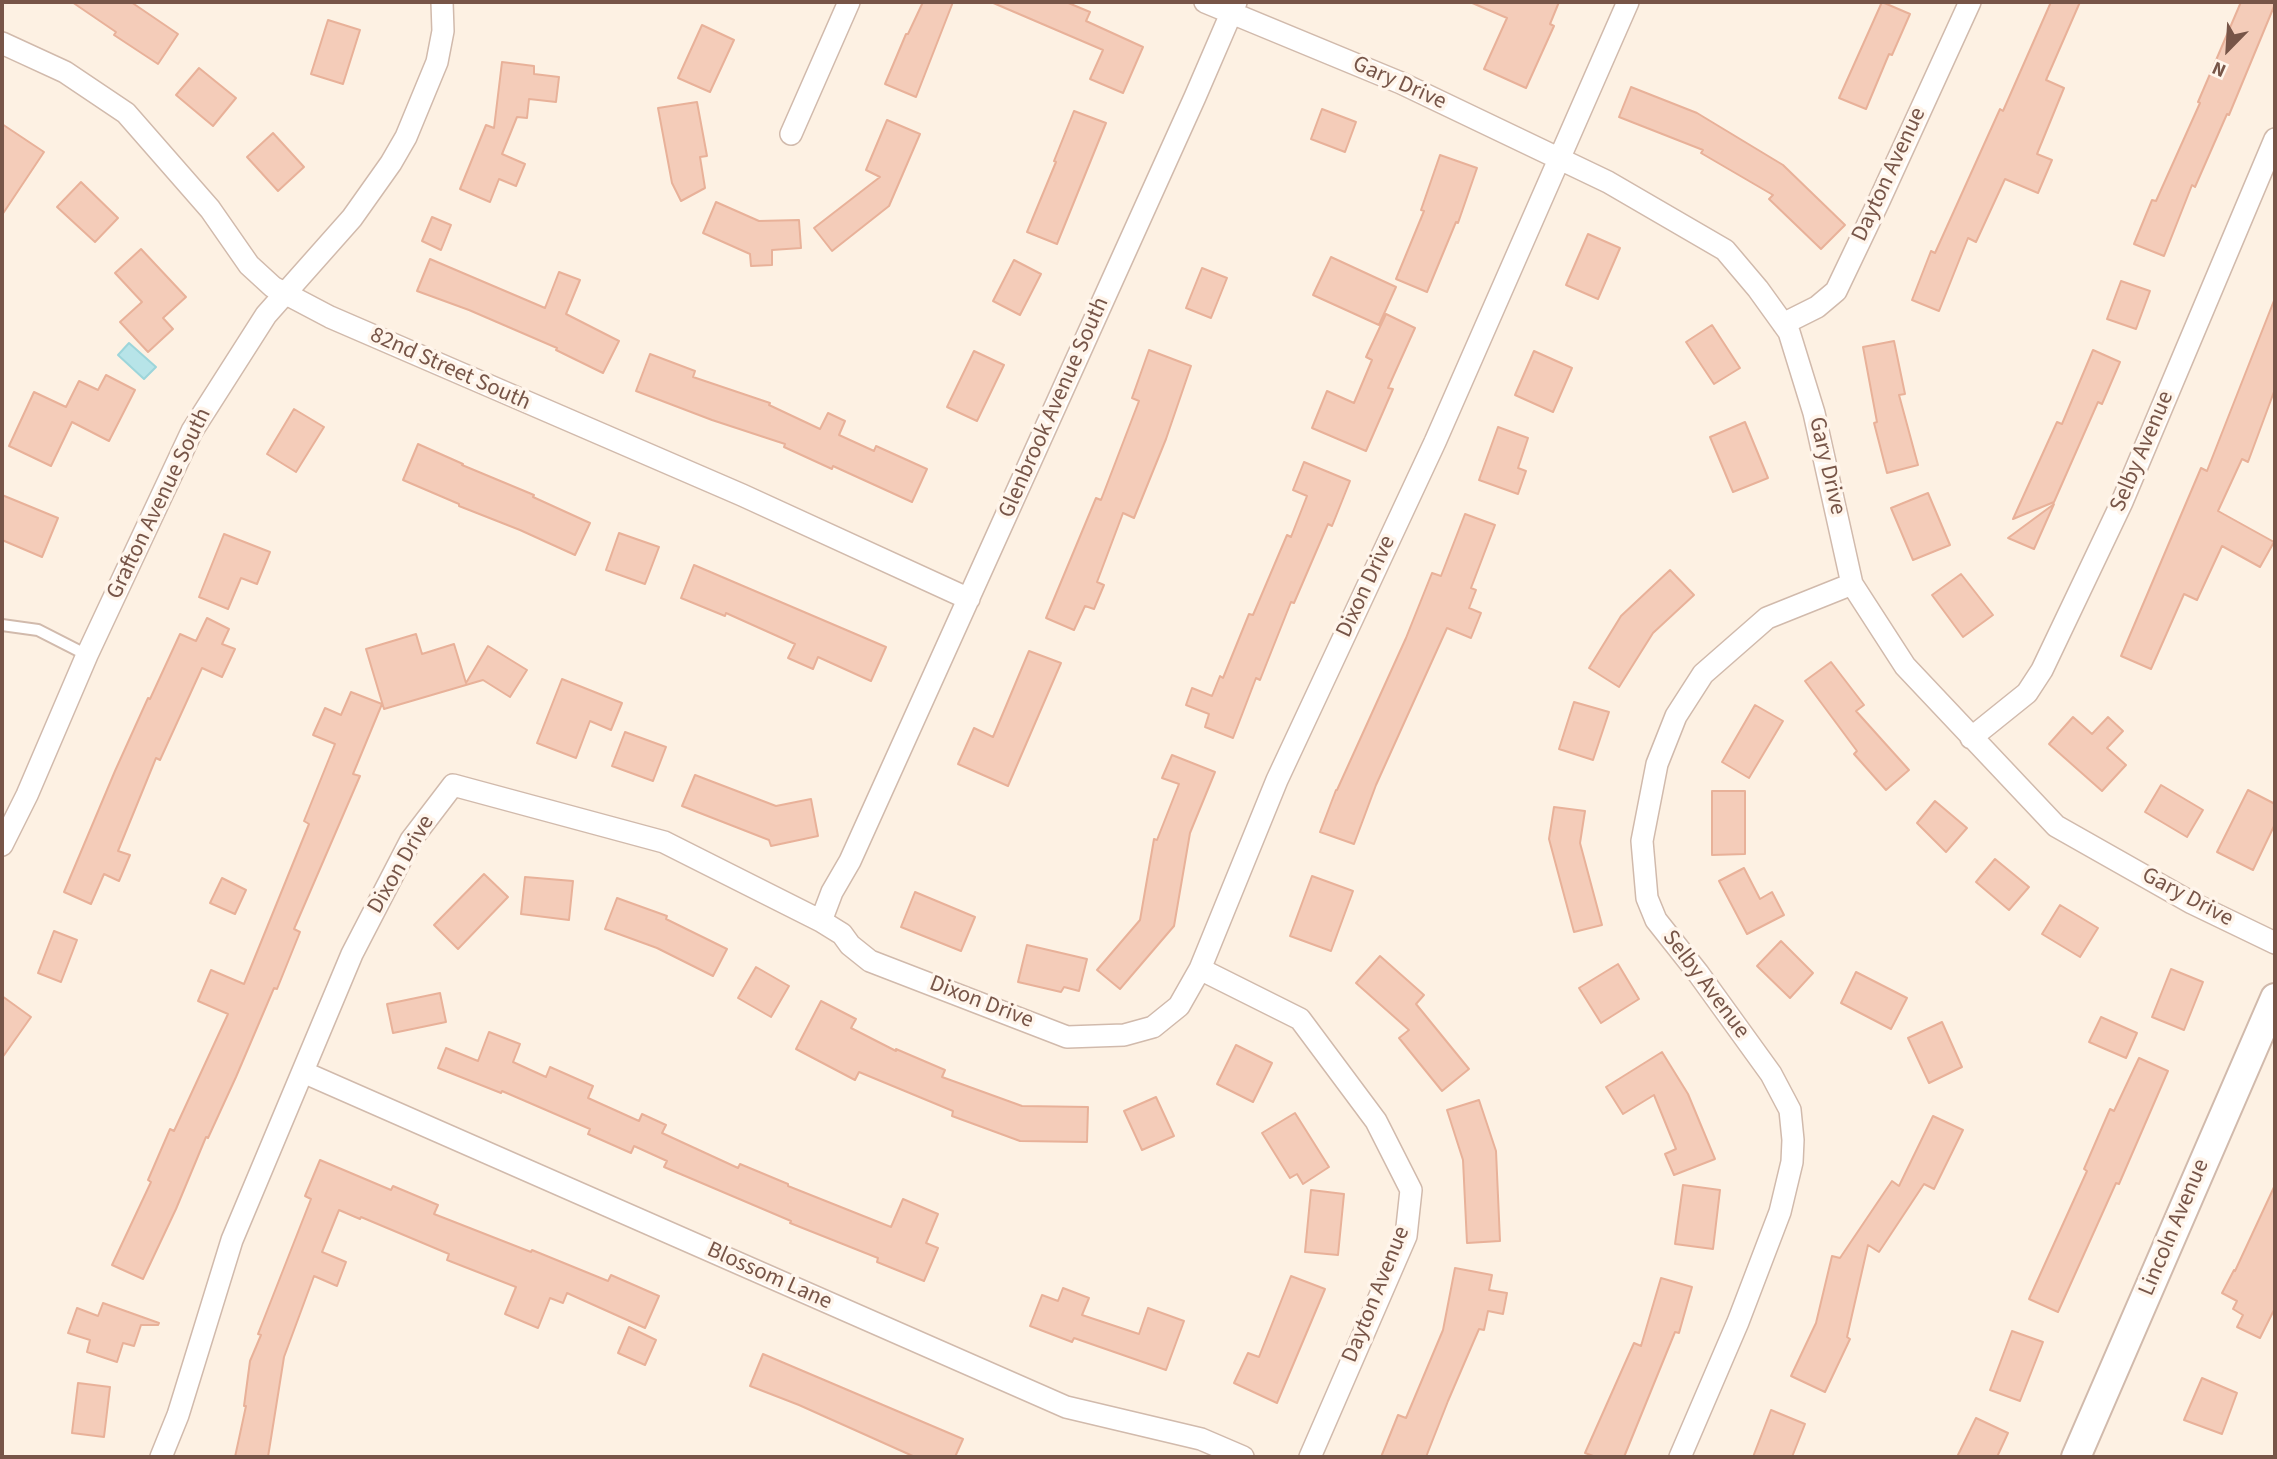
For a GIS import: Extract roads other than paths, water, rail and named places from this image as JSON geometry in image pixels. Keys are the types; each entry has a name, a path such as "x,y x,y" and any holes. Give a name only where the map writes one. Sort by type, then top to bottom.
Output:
{"street":[{"name":"Grafton Avenue South","path":"2,845 192,431 267,315 352,218 406,137 437,62 443,31 442,2"},
{"path":"791,134 849,2"},
{"name":"Gary Drive","path":"1205,2 1233,7 1328,53 1401,83 1608,182 1725,250 1789,332 1814,413 1852,584 1905,666 2056,826 2192,903 2275,943"},
{"name":"Dixon Drive","path":"161,1457 178,1415 232,1240 352,954 411,840 453,785 664,842 821,921 842,934 850,945 870,961 1067,1037 1124,1035 1153,1027 1179,1006 1200,969 1277,780 1435,442 1628,2"},
{"name":"Dayton Avenue","path":"1783,324 1817,307 1836,291 1970,2"},
{"name":"Glenbrook Avenue South","path":"821,921 832,892 850,861 969,599 1233,7"},
{"name":"82nd Street South","path":"2,43 65,72 126,113 211,209 249,265 272,287 330,317 742,495 969,599"},
{"name":"Selby Avenue","path":"1971,738 2027,693 2042,670 2122,502 2275,139"},
{"name":"Selby Avenue","path":"1680,1457 1738,1322 1780,1212 1792,1162 1793,1140 1790,1110 1771,1074 1656,920 1647,898 1642,841 1657,764 1676,716 1703,674 1768,618 1852,584"},
{"name":"Dayton Avenue","path":"1200,969 1300,1019 1376,1121 1411,1190 1406,1236 1310,1457"},
{"name":"Lincoln Avenue","path":"2076,1457 2275,998"},
{"name":"Blossom Lane","path":"303,1072 1066,1407 1201,1439 1243,1457"}],"lane":[{"path":"2,625 38,630 87,655"}],"water":[{"path":"129,343 156,367 144,379 118,355"}]}
